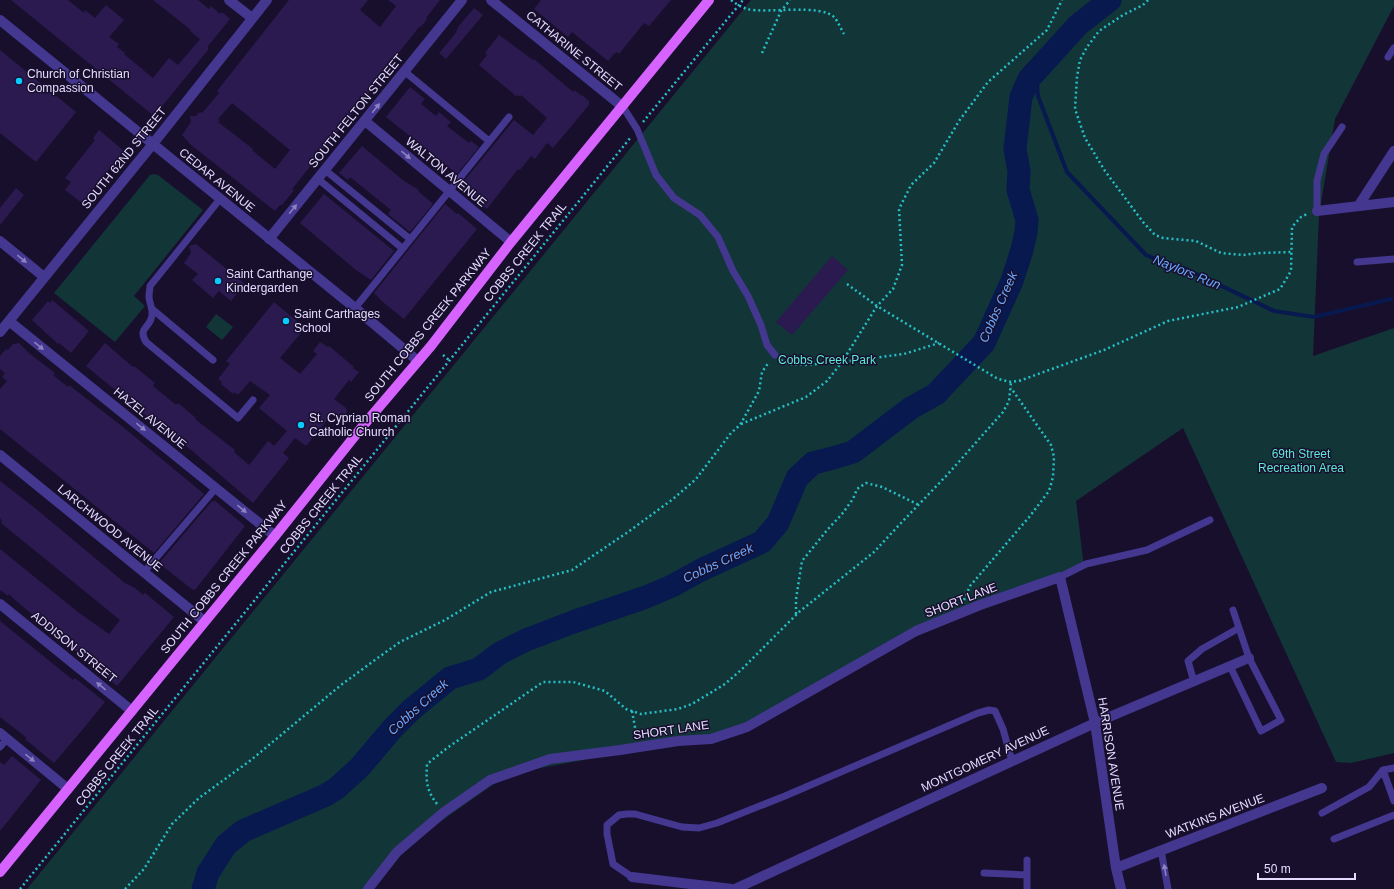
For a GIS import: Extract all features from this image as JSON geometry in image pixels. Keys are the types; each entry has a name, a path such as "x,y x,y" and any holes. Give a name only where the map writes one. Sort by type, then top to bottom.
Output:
{"main road":[{"name":"SOUTH COBBS CREEK PARKWAY","path":"0,872 275,536 362,427 418,361 511,242 709,0"}],"street":[{"path":"230,0 252,18"},
{"name":"SOUTH 62ND STREET","path":"0,332 267,0"},
{"name":"SOUTH FELTON STREET","path":"269,239 462,0"},
{"name":"CATHARINE STREET","path":"491,0 622,107"},
{"name":"CEDAR AVENUE","path":"0,20 355,308 418,361"},
{"name":"WALTON AVENUE","path":"365,121 511,242"},
{"path":"1358,205 1394,151"},
{"path":"1317,211 1394,202"},
{"path":"0,241 44,277"},
{"name":"HAZEL AVENUE","path":"9,321 275,536"},
{"name":"LARCHWOOD AVENUE","path":"0,455 204,621"},
{"name":"SHORT LANE","path":"368,889 397,852 444,812 490,780 550,758 678,741 711,739 747,727 916,631 960,613 1060,577"},
{"name":"HARRISON AVENUE","path":"1060,577 1095,723 1116,868 1121,889"},
{"name":"ADDISON STREET","path":"0,604 132,711"},
{"name":"MONTGOMERY AVENUE","path":"734,889 1095,723 1249,658"},
{"path":"4,736 68,789"},
{"name":"WATKINS AVENUE","path":"1116,868 1322,788"},
{"path":"632,877 734,889"}],"lane":[{"path":"1388,57 1394,48"},
{"path":"404,71 489,141"},
{"path":"622,107 637,129 656,175 674,198 700,215 718,237 733,271 748,296 761,325 767,345 775,355"},
{"path":"355,308 509,117"},
{"path":"1317,211 1317,181 1324,154 1342,127"},
{"path":"325,170 410,239"},
{"path":"318,179 402,248"},
{"path":"220,199 150,286 149,296 152,315 143,331 142,336 146,342 238,418 253,400"},
{"path":"1357,262 1394,259"},
{"path":"152,309 214,360"},
{"path":"144,572 216,488"},
{"path":"1060,577 1086,564 1147,550 1210,520"},
{"path":"1230,666 1261,730 1281,720 1249,658 1233,610"},
{"path":"1194,682 1188,661 1202,649 1239,628"},
{"path":"632,877 613,864 607,834 607,825 619,815 635,814 682,827 699,828 717,823 786,796 978,713 989,710 995,711 999,719 1012,761"},
{"path":"0,747 4,736"},
{"path":"1322,813 1369,787 1383,770 1394,768"},
{"path":"1383,770 1394,802"},
{"path":"1334,839 1394,814"},
{"path":"1161,850 1168,889"},
{"path":"1027,860 1027,889"},
{"path":"984,873 1027,875"}],"path":[{"path":"731,0 738,6 748,9 781,11 817,10 834,17 844,34"},
{"name":"COBBS CREEK TRAIL","path":"20,889 743,0"},
{"path":"762,53 781,11 790,0"},
{"path":"125,889 144,868 172,824 199,798 251,760 347,681 400,642 444,620 491,592 572,570 673,499 696,479 731,433 740,425 806,397 827,381 842,362 877,306 893,290 902,265 899,209 911,185 934,163 959,121 988,82 1047,30 1062,0"},
{"path":"1148,0 1143,5 1123,15 1099,31 1087,47 1080,60 1074,109 1085,138 1105,171 1143,222 1155,235 1163,238 1196,241 1221,253 1243,255 1291,252"},
{"path":"847,284 877,306 984,369 998,379 1011,382 1020,381 1104,350 1168,321 1238,307 1280,289 1291,271 1292,227 1301,217 1317,211"},
{"path":"775,355 788,364 805,365 904,354 939,343"},
{"path":"443,355 449,360"},
{"path":"740,425 759,391 762,372"},
{"path":"444,812 431,796 426,779 427,764 447,748 543,682 573,682 605,691 626,709 641,714 678,709 692,704 725,684 796,614 874,552 900,523 919,505 971,450 1003,412 1009,401 1011,382"},
{"path":"960,613 965,596 970,586 1030,516 1049,491 1053,477 1054,457 1051,445 1010,388"},
{"path":"796,614 796,599 802,561 828,528 842,514 853,499 857,489 866,483 871,484 882,487 919,505"},
{"path":"632,711 638,747"}],"green space":[{"name":"Cobbs Creek Park","path":"751,0 1394,0 1394,6 1335,119 1319,215 1313,356 1394,328 1394,753 1351,763 1336,762 1183,428 1076,501 1084,567 881,650 724,734 508,774 407,845 370,889 27,889"},
{"path":"150,175 158,175 203,210 134,296 145,306 115,342 54,293"},
{"path":"216,314 233,327 222,340 206,327"}],"building":[{"path":"11,0 68,0 84,13 85,10 95,18 106,5 124,20 109,37 119,44 117,47 125,53 124,54 153,78 169,58 178,65 200,39 153,0 198,0 209,9 211,6 220,14 222,12 230,19 208,46 208,50 154,116"},
{"path":"289,0 368,0 360,10 380,27 396,6 388,0 440,0 421,27 420,26 383,72 385,73 292,189 294,190 275,211 191,145 182,135 191,122 190,116 196,116 200,112 203,112 219,93 217,91","holes":["232,103 290,150 275,169 252,150 253,149 218,122 220,120 218,119"]},
{"path":"541,0 671,0 649,26 644,23 619,54 617,52 608,61 572,32 568,37 534,9"},
{"path":"474,8 483,15 446,59 439,53"},
{"path":"499,35 533,60 534,59 573,92 574,90 582,95 589,101 589,105 553,148 547,143 535,159 531,156 520,170 518,169 487,209 459,187 514,120 533,135 547,118 521,95 520,97 518,95 516,96 479,65 487,55 485,53"},
{"name":"Church of Christian Compassion","path":"0,50 76,112 36,162 0,133"},
{"path":"410,87 425,99 421,104 436,116 439,112 451,122 447,126 469,143 471,141 479,147 457,174 386,117"},
{"path":"99,130 124,151 82,203 65,190 71,182 65,178 95,140 93,138"},
{"path":"362,146 404,181 419,190 418,191 433,204 410,232 388,214 391,210 350,177 348,180 339,173"},
{"path":"16,188 24,195 0,225 0,208"},
{"path":"324,194 394,251 371,280 356,270 300,223"},
{"path":"445,204 477,229 404,319 374,293"},
{"path":"196,244 245,284 231,301 219,291 213,298 192,280 198,274 184,263 191,253 189,246"},
{"path":"832,256 848,270 792,335 776,322"},
{"path":"52,300 89,331 71,353 59,343 58,344 32,320 48,301 50,303"},
{"path":"274,302 305,328 280,358 300,374 317,354 313,351 320,342 328,347 329,346 359,372 351,382 349,380 334,399 346,408 347,412 345,416 338,418 332,414 306,446 295,438 283,453 289,458 253,503 190,449 166,432 86,366 105,343 133,367 134,366 155,383 153,386 176,405 178,403 196,418 195,419 235,450 234,452 249,465 268,441 274,446 287,431 259,408 270,395 250,381 238,395 234,392 233,394 221,384 222,382 218,379 230,364 226,361"},
{"path":"19,343 30,354 55,373 53,375 68,387 69,385 123,427 204,494 154,553 0,429 0,389 7,381 2,377 5,373 0,369 0,356 13,344"},
{"path":"0,481 35,508 125,583 135,588 143,595 145,593 174,617 117,686 9,594 8,596 0,590 0,549 78,612 109,634 120,620 1,523"},
{"path":"214,500 245,526 195,590 193,590 161,565 162,563 160,562"},
{"path":"0,621 73,680 75,678 105,702 54,763 25,739 27,738 0,717"},
{"path":"12,756 41,780 0,831 0,762 4,765"}],"waterway":[{"name":"Cobbs Creek","path":"203,889 208,873 226,845 243,831 326,795 337,788 360,767 393,728 411,710 450,678 479,669 500,653 526,640 646,597 762,542 778,523 797,478 813,463 853,452 911,408 936,394 984,343 1012,281 1022,250 1027,220 1018,190 1019,171 1015,149 1021,97 1029,79 1078,25 1110,0"},
{"name":"Naylors Run","path":"1036,72 1038,96 1067,172 1146,255 1165,263 1186,269 1274,311 1314,317 1391,299"}],"place":[{"name":"Church of Christian Compassion","path":"19,81"},
{"name":"Saint Carthange Kindergarden","path":"218,281"},
{"name":"Saint Carthages School","path":"286,321"},
{"name":"St. Cyprian Roman Catholic Church","path":"301,425"}],"park label":[{"name":"69th Street Recreation Area","path":"1301,461"}]}
